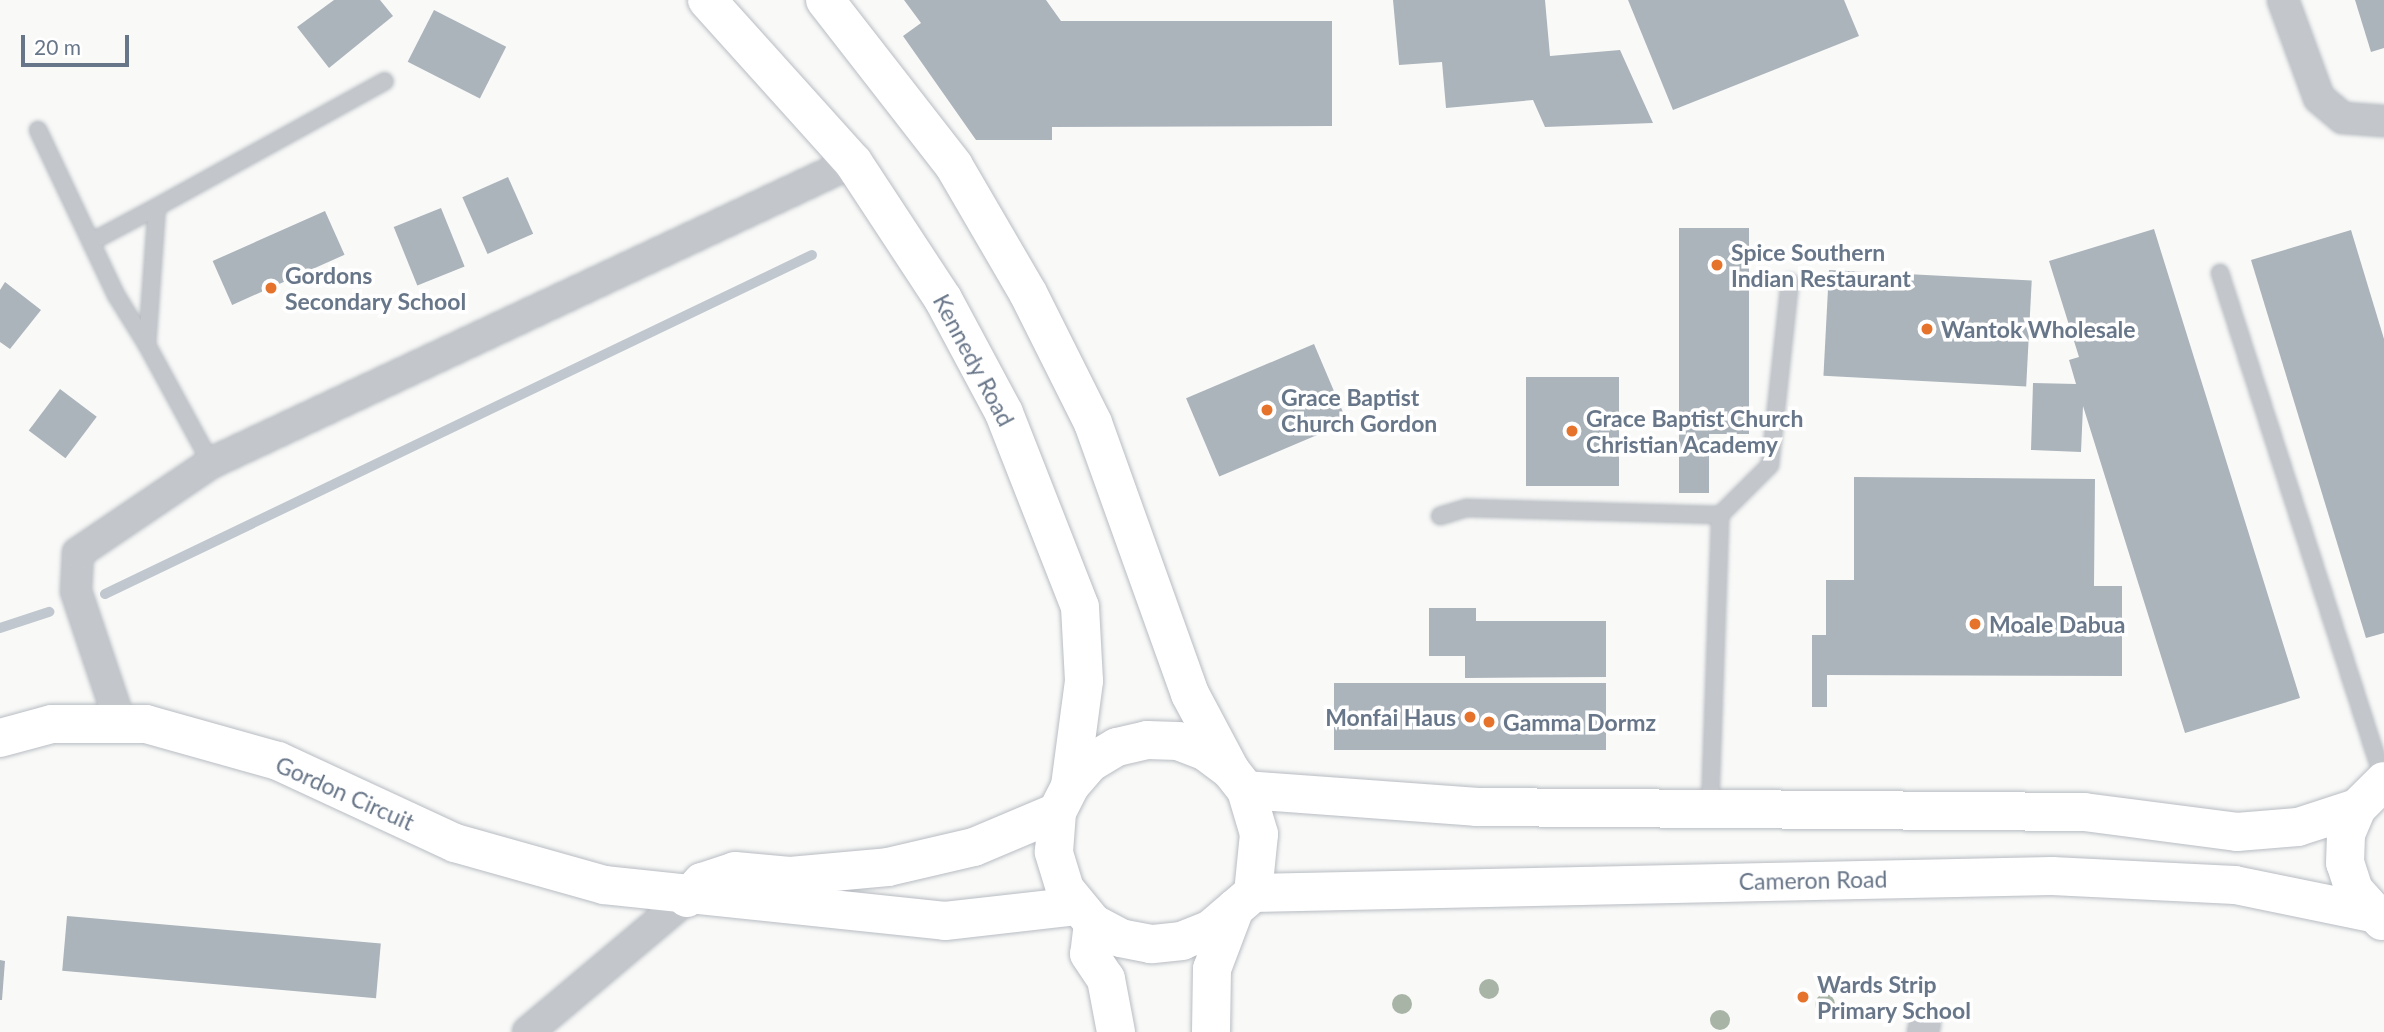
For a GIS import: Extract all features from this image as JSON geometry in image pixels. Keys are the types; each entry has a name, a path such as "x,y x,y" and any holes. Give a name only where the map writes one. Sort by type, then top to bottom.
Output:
{"main road":[{"name":"Kennedy Road","path":"707,0 853,162 943,299 1004,413 1059,541 1080,607 1083,668 1064,799"},
{"path":"825,0 954,166 1028,293 1093,423 1190,694 1238,780 1259,834 1244,901 1212,969 1211,1032"},
{"name":"Gordon Circuit","path":"0,738 52,724 120,722 278,761 496,857 604,885 687,898 946,921 1085,915"},
{"path":"687,898 702,882 735,871 790,876 888,867 974,847 1064,799 1090,763 1116,747 1147,740 1178,741 1206,752 1238,780 1476,807 2084,812 2237,832 2298,827 2357,808"},
{"path":"2377,918 2354,890 2345,863 2346,834 2357,808 2384,781"},
{"path":"1064,799 1057,871 1085,915 1121,938 1152,944 1182,941 1211,929 1244,901"},
{"name":"Cameron Road","path":"1244,901 2052,876 2235,885 2377,918"},
{"path":"1085,915 1089,954 1107,979 1116,1032"}],"street":[{"path":"2283,0 2319,97 2343,118 2384,121"},
{"path":"120,722 76,591 78,553 211,463 853,162"},
{"path":"528,1032 687,898"}],"lane":[{"path":"91,242 385,81"},
{"path":"38,130 91,242 211,463"},
{"path":"148,345 157,207"},
{"path":"2220,273 2384,781"},
{"path":"1710,808 1720,515 1770,465 1790,282"},
{"path":"1440,516 1467,508 1720,515"}],"building":[{"path":"334,0 380,0 393,16 329,68 297,27"},
{"path":"904,0 1046,0 1061,21 1332,21 1332,126 1052,127 1052,140 976,140 903,36 921,23"},
{"path":"1393,0 1545,0 1550,56 1620,50 1653,123 1545,127 1533,100 1446,108 1442,62 1399,65"},
{"path":"1628,0 1844,0 1859,36 1673,110"},
{"path":"2355,0 2384,0 2384,48 2371,52"},
{"path":"434,10 506,47 480,98 408,62"},
{"path":"508,177 533,234 488,254 462,197"},
{"path":"441,208 465,266 417,286 394,227"},
{"path":"325,211 345,255 232,305 213,261"},
{"path":"1679,228 1749,228 1749,434 1709,434 1709,493 1679,493"},
{"path":"2154,229 2300,698 2185,733 2083,406 2081,452 2031,450 2033,383 2076,384 2069,360 2079,357 2049,261"},
{"path":"2351,230 2384,339 2384,633 2366,638 2251,260"},
{"name":"Wantok Wholesale","path":"1829,270 2032,281 2026,386 1823,376"},
{"path":"5,282 41,310 10,349 0,342 0,290"},
{"name":"Grace Baptist Church Gordon","path":"1314,344 1347,422 1219,477 1186,398"},
{"name":"Grace Baptist Church Christian Academy","path":"1526,377 1619,377 1619,486 1526,486"},
{"path":"60,389 97,417 65,458 29,431"},
{"path":"1854,477 2095,479 2094,586 2122,586 2122,676 1827,675 1827,707 1812,707 1812,635 1826,635 1826,580 1854,580"},
{"path":"1429,608 1476,608 1476,621 1606,621 1606,677 1465,678 1465,656 1429,656"},
{"name":"Monfai Haus","path":"1334,683 1606,683 1606,750 1334,750"},
{"path":"67,916 381,943 376,998 62,971"},
{"path":"0,960 5,961 2,1000 0,1000"}],"waterway":[{"path":"105,594 812,255"},
{"path":"0,628 49,612"}],"place":[{"name":"Spice Southern Indian Restaurant","path":"1717,265"},
{"name":"Gordons Secondary School","path":"271,288"},
{"name":"Wantok Wholesale","path":"1927,329"},
{"name":"Grace Baptist Church Gordon","path":"1267,410"},
{"name":"Grace Baptist Church Christian Academy","path":"1572,431"},
{"name":"Moale Dabua","path":"1975,624"},
{"name":"Monfai Haus","path":"1470,717"},
{"name":"Gamma Dormz","path":"1489,722"},
{"name":"Wards Strip Primary School","path":"1803,997"}]}
